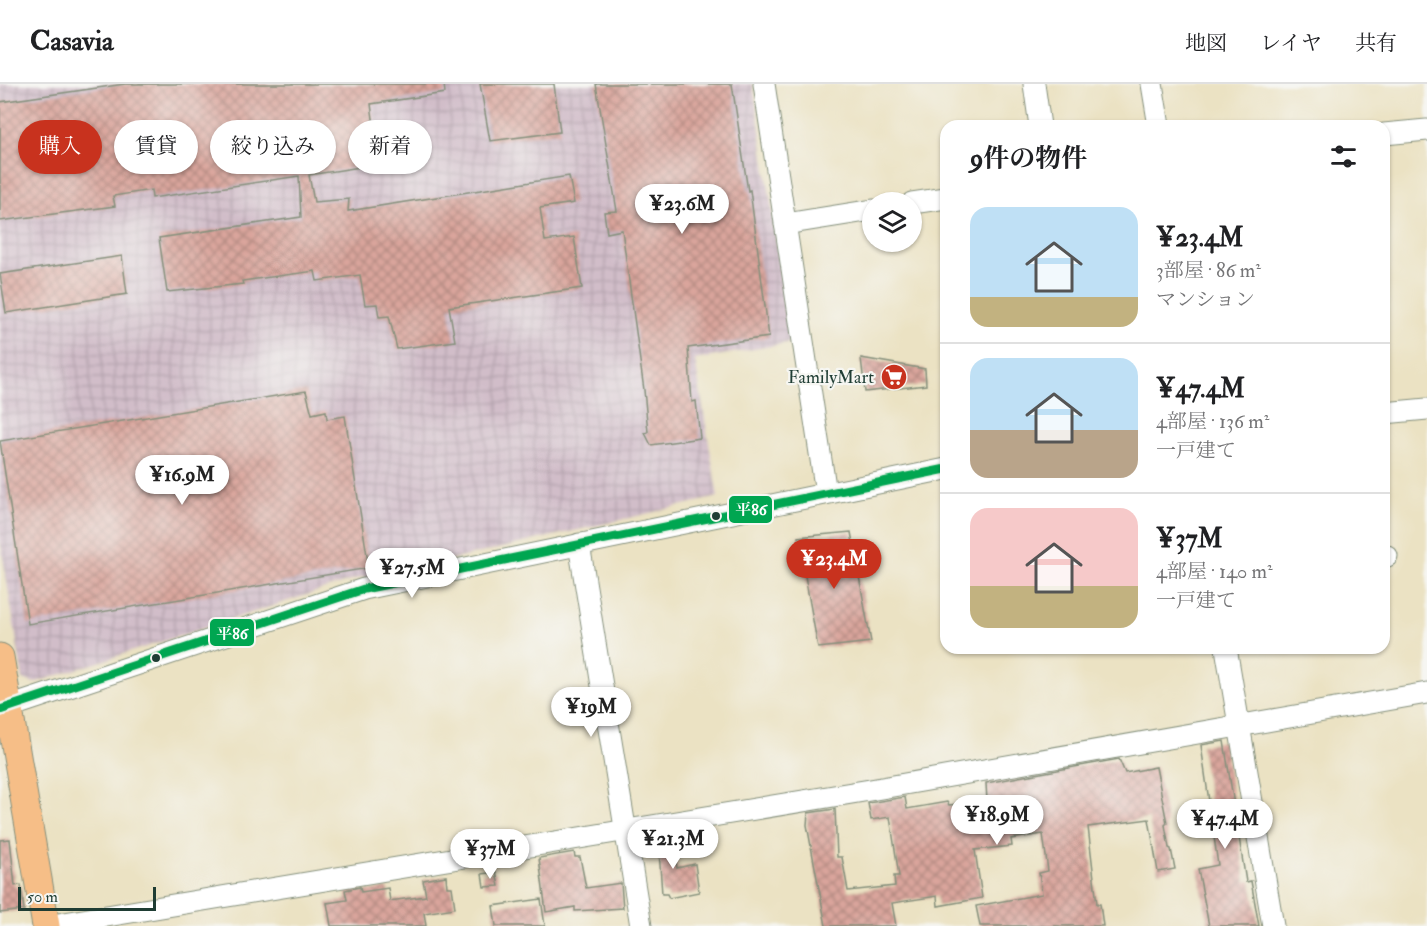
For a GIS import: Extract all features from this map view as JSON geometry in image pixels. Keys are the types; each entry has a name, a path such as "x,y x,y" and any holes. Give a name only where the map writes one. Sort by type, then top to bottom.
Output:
{"main road":[{"path":"0,657 4,709 46,926"}],"street":[{"path":"764,84 825,493"},
{"path":"1034,84 1039,120"},
{"path":"1152,84 1158,120"},
{"path":"1390,133 1427,130"},
{"path":"922,202 940,199"},
{"path":"785,224 862,212"},
{"path":"1390,413 1427,410"},
{"path":"4,709 364,589 940,470"},
{"path":"579,544 641,926"},
{"path":"1227,654 1273,926"},
{"path":"46,926 1427,693"}],"shaded area":[{"path":"0,84 753,84 792,342 695,360 718,497 374,578 362,577 34,683 23,679 0,540"}],"building":[{"path":"125,84 444,84 445,93 371,104 373,120 348,120 348,169 336,171 336,120 210,120 210,174 315,174 309,175 314,202 349,199 348,211 569,176 574,203 540,208 545,241 574,237 582,288 449,307 455,341 397,349 389,316 379,317 377,304 365,305 360,275 317,281 315,271 242,281 243,284 167,292 159,238 301,217 299,176 152,198 151,190 113,196 115,206 0,221 0,102"},
{"path":"480,84 554,84 560,132 490,141"},
{"path":"596,84 732,84 748,191 750,190 769,337 688,348 692,402 696,401 700,438 651,445 645,433 648,432 644,390 622,230 607,233 604,212 617,211"},
{"path":"122,256 127,294 6,313 0,274"},
{"name":"FamilyMart","path":"861,358 925,369 926,385 865,392"},
{"path":"306,391 312,414 326,411 327,419 345,416 369,568 28,624 0,441"},
{"path":"851,532 871,642 818,648 798,537"},
{"path":"1224,741 1246,882 1251,881 1259,926 1209,926 1198,869 1218,865 1201,745"},
{"path":"1119,759 1125,773 1156,767 1167,823 1165,825 1169,848 1175,869 1158,872 1149,819 1088,827 1097,904 1100,904 1103,926 980,926 976,906 1042,894 1039,873 1048,871 1043,834 1011,839 1012,846 975,850 982,898 938,906 937,896 892,903 896,926 826,926 807,825 808,813 835,809 837,857 842,857 848,891 895,886 894,876 899,876 890,817 871,820 868,803 905,797 907,809 947,802 949,805 987,801 986,783"},
{"path":"672,836 677,868 695,864 699,892 669,898 667,894 662,894 659,850 647,852 645,840"},
{"path":"10,839 15,886 21,885 24,910 0,913 0,840"},
{"path":"574,852 575,857 580,857 586,888 621,883 623,908 575,911 575,907 546,912 539,858"},
{"path":"496,872 499,886 484,887 482,874"},
{"path":"446,876 447,887 452,887 455,908 424,913 426,926 331,926 327,903 347,900 345,890 360,887 361,892 388,888 390,901 426,896 423,880"},
{"path":"541,899 545,926 496,926 493,906"}],"transit line":[{"name":"平86","path":"0,710 364,589 940,470"}],"place":[{"name":"FamilyMart","path":"894,377"}]}
